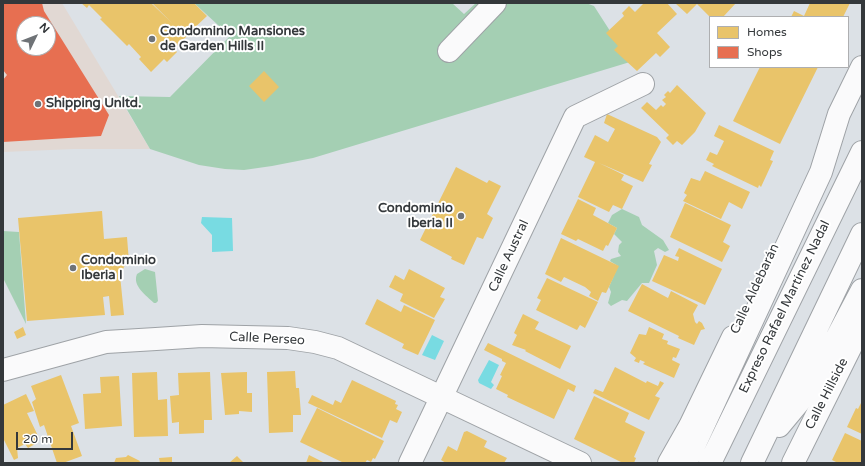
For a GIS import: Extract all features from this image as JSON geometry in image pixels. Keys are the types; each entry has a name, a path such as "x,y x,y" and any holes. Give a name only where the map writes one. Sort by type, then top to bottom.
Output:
{"main road":[{"path":"449,51 495,3"},
{"path":"686,463 821,172 839,114 862,67"},
{"name":"Calle Austral","path":"410,463 575,117 644,84"},
{"name":"Calle Aldebarán","path":"669,463 690,426 839,114"},
{"name":"Expreso Rafael Martínez Nadal","path":"710,463 862,152"},
{"path":"754,459 862,234"},
{"path":"754,459 809,390 862,290"},
{"name":"Calle Hillside","path":"793,463 862,324"},
{"name":"Calle Perseo","path":"3,370 106,342 202,336 288,338 315,342 338,348 580,463"}],"shaded area":[{"path":"3,3 62,3 150,149 74,149 3,152"}],"green space":[{"path":"194,3 452,3 464,14 476,3 586,3 594,6 630,62 313,158 244,170 225,169 199,165 150,149 119,96 170,97 230,36"},
{"path":"622,209 639,217 642,225 663,240 669,250 665,252 658,248 654,251 657,265 649,283 642,283 627,301 622,300 611,306 608,303 611,292 609,287 618,266 610,261 611,259 621,256 618,252 619,245 622,242 614,234 617,228 608,223 612,215"},
{"path":"3,231 19,232 26,324 3,278"},
{"path":"145,269 155,272 158,301 156,303 154,303 144,293 136,282 137,274"}],"water":[{"path":"202,217 232,218 233,251 212,252 212,235 201,223"},
{"path":"432,335 444,341 435,360 422,355"},
{"path":"489,360 499,365 491,382 494,385 491,389 479,383 478,380"}],"building: Homes":[{"name":"Condominio Mansiones de Garden Hills II","path":"81,3 151,3 172,23 152,3 194,3 207,16 189,33 184,29 189,34 174,49 177,52 167,62 164,59 151,72 139,59 141,57 129,44 127,46 100,19 102,18 89,5 87,8"},
{"path":"642,3 667,3 677,14 657,33 670,47 660,57 656,53 637,71 614,50 618,46 606,33 624,16 622,13 629,6 635,12 643,4"},
{"path":"675,3 736,3 724,16 709,16 697,4 687,14"},
{"path":"810,3 850,3 844,16 804,16"},
{"path":"794,11 804,16 792,16"},
{"path":"760,68 818,68 780,144 733,121"},
{"path":"264,71 279,87 264,102 249,86"},
{"path":"677,85 706,113 695,132 682,145 677,141 673,145 666,138 669,135 641,108 647,102 656,110 661,105 663,107 666,104 662,100 666,97 664,95 668,91 670,93"},
{"path":"607,114 657,137 661,142 649,164 652,165 643,182 599,163 624,175 621,180 633,186 622,209 613,205 609,212 578,197 595,162 584,157 595,135 608,142 615,129 604,123"},
{"path":"719,125 774,151 770,160 773,161 761,187 759,185 758,188 712,166 714,164 706,160 710,152 717,155 724,141 714,136"},
{"name":"Condominio Iberia II","path":"456,167 487,183 489,180 501,186 487,214 493,218 483,239 477,237 464,265 451,259 452,257 420,240"},
{"path":"705,171 750,192 742,209 729,202 721,219 683,201 687,195 684,193 691,178 700,181"},
{"path":"578,199 596,208 593,215 617,228 608,246 606,245 603,251 578,239 576,241 561,234"},
{"path":"685,203 731,225 723,242 730,246 722,262 670,237"},
{"name":"Condominio Iberia I","path":"102,211 104,239 127,237 129,262 125,265 120,275 124,315 111,316 109,296 103,297 105,315 27,321 18,218"},
{"path":"561,238 619,266 606,293 602,292 598,301 589,296 591,292 585,287 564,277 561,282 545,274"},
{"path":"679,248 722,269 705,305 652,281 664,255 678,261 679,257 675,256"},
{"path":"409,269 445,288 440,297 445,299 434,318 400,301 403,294 389,287 395,275 404,280"},
{"path":"547,278 598,302 585,328 580,325 577,330 536,310 541,300 537,298"},
{"path":"642,284 668,298 671,291 698,305 693,314 695,322 697,324 699,321 702,323 705,329 701,330 694,345 628,311"},
{"path":"377,299 401,312 404,305 435,320 418,355 402,348 404,344 365,324"},
{"path":"523,314 539,322 535,329 571,346 560,369 525,351 526,350 512,345 517,335 514,333"},
{"path":"23,327 26,335 17,339 14,332"},
{"path":"649,327 664,334 662,339 668,341 667,344 680,349 676,358 673,357 672,360 680,364 674,378 643,364 645,362 640,360 639,363 634,361 636,358 630,353 639,334 646,335"},
{"path":"488,343 576,386 574,392 568,389 554,419 507,397 508,395 496,389 502,376 500,375 506,363 502,361 502,359 484,350"},
{"path":"615,367 646,383 647,381 658,386 660,381 664,383 655,396 660,398 649,420 593,393 595,389 603,392"},
{"path":"295,371 296,388 299,388 301,415 293,415 293,432 269,433 267,372"},
{"path":"157,372 158,400 167,399 168,436 134,437 132,373"},
{"path":"210,372 212,420 204,420 204,433 179,434 179,422 172,423 170,396 179,395 178,373"},
{"path":"247,372 247,393 252,393 252,412 239,411 239,414 225,415 221,373"},
{"path":"61,375 79,423 71,426 82,456 63,463 57,463 44,425 40,427 32,402 36,399 31,386"},
{"path":"119,376 122,426 85,429 83,394 101,393 100,377"},
{"path":"352,380 396,401 395,404 398,405 396,409 402,412 397,423 390,420 382,438 308,403 312,395 333,405 335,400 341,403"},
{"path":"26,394 34,411 27,413 39,438 35,440 37,443 28,448 25,444 17,448 18,458 14,460 3,438 3,405"},
{"path":"594,396 629,413 625,422 645,432 634,457 636,458 634,463 623,463 574,439"},
{"path":"862,401 862,434 847,427 856,408 858,409"},
{"path":"317,408 384,441 375,459 373,458 371,462 367,460 365,463 344,463 300,442"},
{"path":"467,431 487,441 484,447 507,458 504,463 446,463 441,460 448,446 457,451 464,432"},
{"path":"845,433 862,441 862,463 838,463 832,460"},
{"path":"128,455 140,461 139,463 114,463 116,458 126,457"},
{"path":"309,455 325,463 306,463"},
{"path":"237,456 244,463 229,463"},
{"path":"172,457 172,463 160,463 159,458"}],"building: Shops":[{"path":"3,3 42,3 47,16 16,16 16,56 56,56 56,30 109,115 101,136 3,142 3,80 7,75 3,70"}],"place":[{"name":"Condominio Mansiones de Garden Hills II","path":"152,39"},
{"name":"Shipping Unltd.","path":"38,104"},
{"name":"Condominio Iberia II","path":"461,216"},
{"name":"Condominio Iberia I","path":"73,268"}]}
